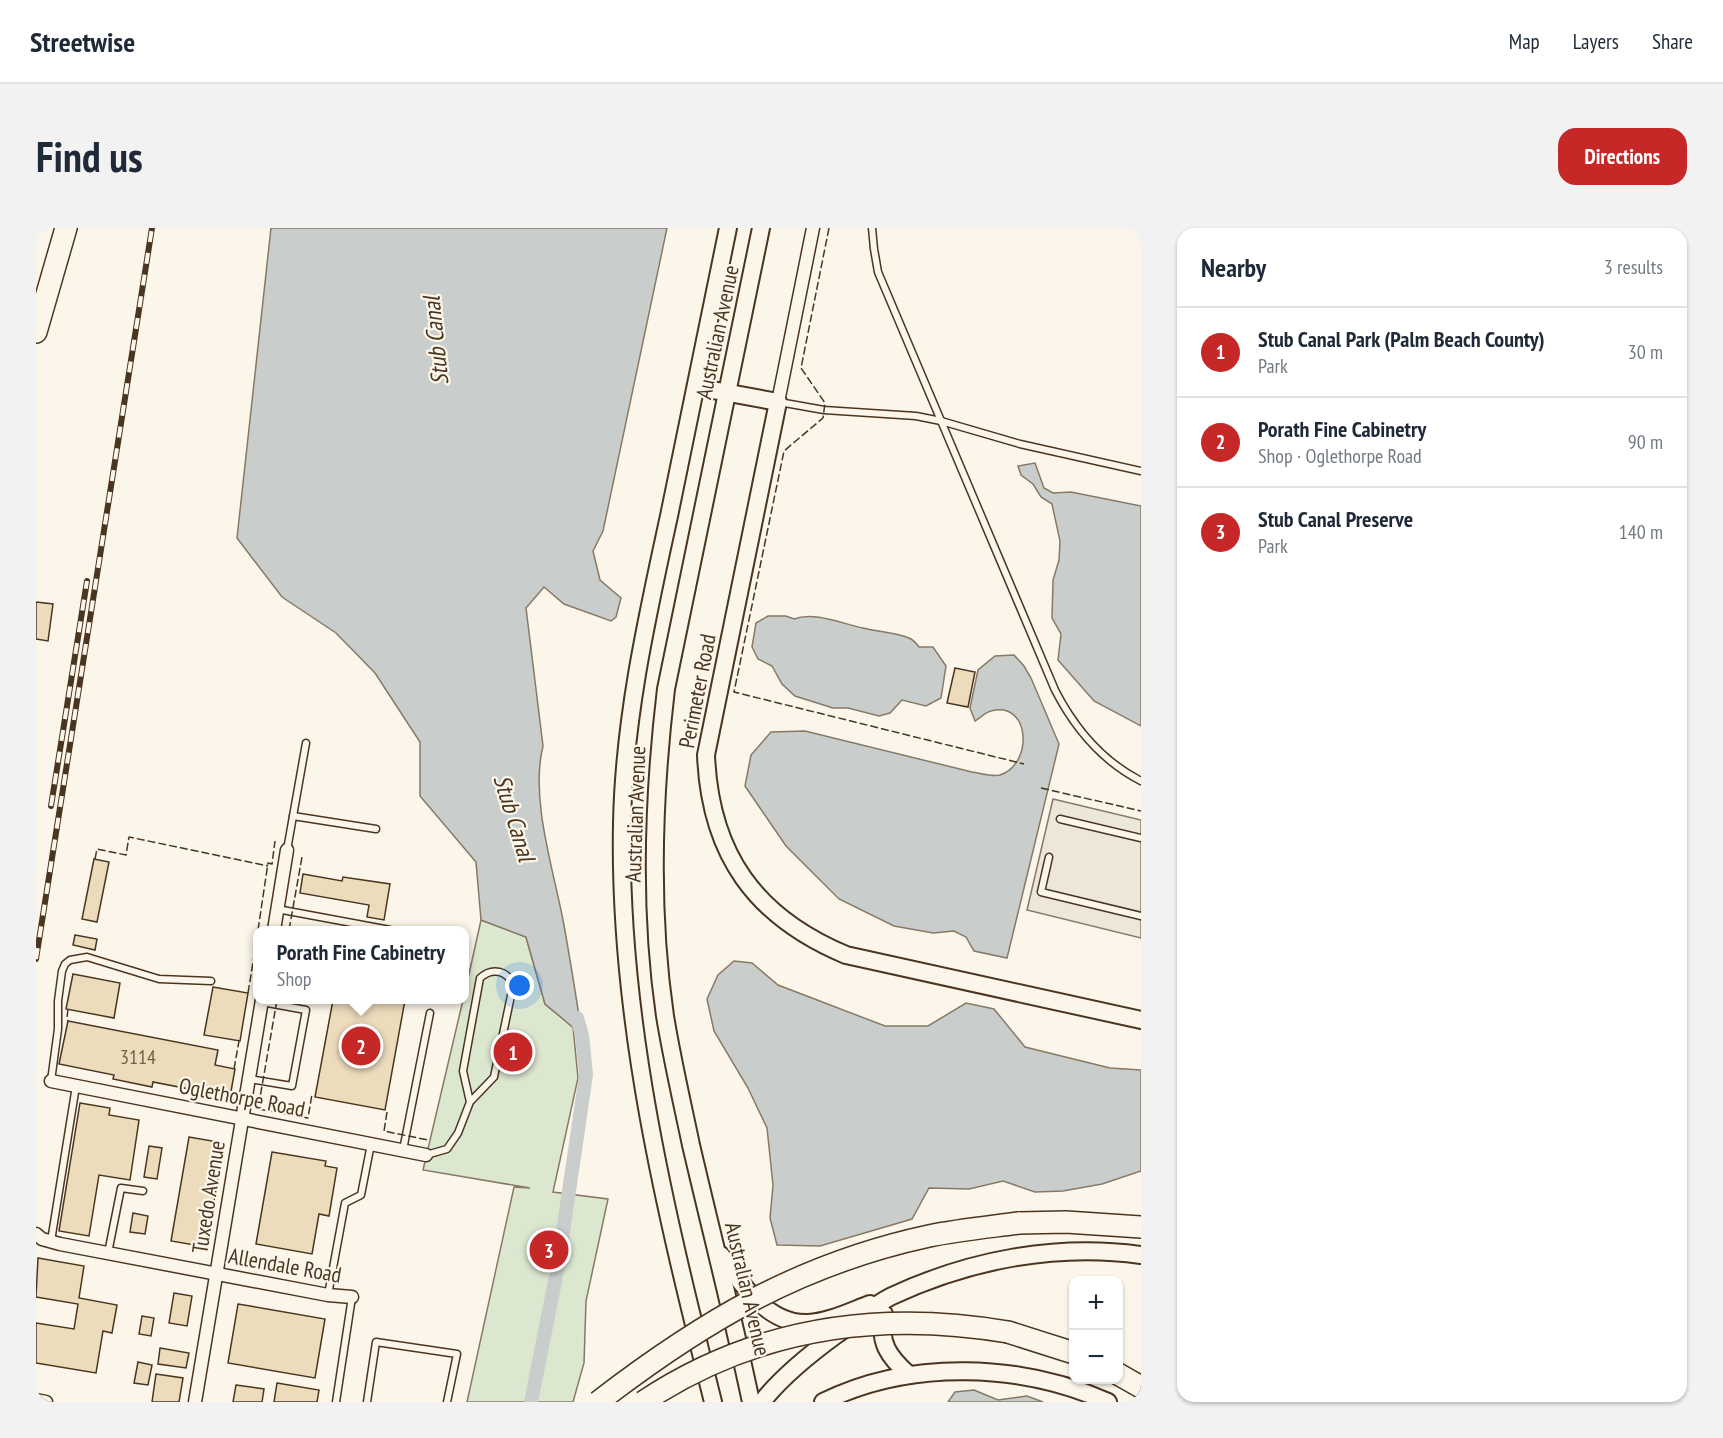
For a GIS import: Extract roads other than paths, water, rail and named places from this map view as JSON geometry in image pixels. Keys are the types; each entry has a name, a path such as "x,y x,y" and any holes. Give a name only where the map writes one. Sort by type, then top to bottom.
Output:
{"highway":[{"path":"36,332 66,228"},
{"path":"598,1402 636,1373 753,1298 797,1278 885,1247 930,1236 1019,1223 1066,1222 1141,1227"},
{"path":"643,1402 687,1376 728,1357 770,1342 814,1331 849,1326 909,1322 958,1324 1008,1332 1069,1351"},
{"path":"1123,1376 1141,1387"}],"main road":[{"name":"Australian Avenue","path":"713,1402 656,1163 629,983 622,866 624,784 635,679 728,228"},
{"name":"Australian Avenue","path":"751,1402 683,1109 665,1016 656,923 654,828 660,735 666,689 761,228"},
{"path":"696,387 778,402"},
{"name":"Perimeter Road","path":"778,402 706,755 710,802 729,854 749,885 774,913 796,930 820,944 846,955 1141,1020"},
{"path":"714,1244 742,1286 769,1310 789,1321 809,1323 831,1318 975,1264 1044,1252 1120,1252 1141,1256"},
{"path":"891,1296 883,1316 882,1336 891,1359 909,1375"},
{"path":"762,1402 812,1353 891,1296"},
{"path":"823,1402 874,1383 909,1375 969,1371 1014,1373 1037,1377 1081,1390 1108,1402"}],"street":[{"name":"Perimeter Road","path":"778,402 813,228"},
{"path":"275,926 287,850"},
{"name":"Tuxedo Avenue","path":"195,1402 261,1004"},
{"name":"Oglethorpe Road","path":"51,1081 426,1155"},
{"name":"Allendale Road","path":"41,1239 216,1275 352,1298"},
{"path":"36,1400 46,1402"}],"lane":[{"path":"872,228 878,272 1033,638 1067,712 1082,734 1101,754 1141,781"},
{"path":"778,402 824,410 916,416 941,420 1020,444 1141,471"},
{"path":"287,850 306,743"},
{"path":"293,816 376,829"},
{"path":"1060,819 1141,838"},
{"path":"1049,857 1041,892 1141,916"},
{"path":"277,909 368,926"},
{"path":"51,1081 62,971 70,960 87,957 159,979 211,981"},
{"path":"426,1155 447,1149 458,1133 470,1102 495,1077 513,986 507,975 496,970 480,978 463,1071 470,1102"},
{"path":"249,1078 292,1086 306,1010 280,1004"},
{"path":"403,1150 430,1013"},
{"path":"41,1239 76,1086"},
{"path":"328,1295 345,1203 361,1195 371,1144"},
{"path":"108,1254 121,1188 143,1191"},
{"path":"336,1402 352,1298"},
{"path":"367,1402 376,1341 457,1354 447,1402"}],"water":[{"path":"271,228 667,228 603,531 593,551 600,580 621,598 616,617 611,621 564,604 544,587 526,608 543,746 539,788 544,833 563,920 582,1035 545,1004 526,937 481,920 476,862 420,796 420,742 375,673 336,633 282,597 237,538"},
{"path":"1035,463 1044,488 1053,493 1071,492 1141,506 1141,726 1094,701 1058,660 1061,634 1052,618 1053,580 1059,560 1060,541 1052,504 1041,497 1033,484 1021,475 1018,466"},
{"path":"768,616 786,616 794,619 819,617 903,636 912,640 919,647 933,647 946,666 941,698 926,706 902,700 890,713 879,716 848,708 833,708 795,696 782,684 772,666 758,659 752,647 756,623"},
{"path":"1014,655 1031,678 1059,744 1007,958 974,951 966,937 954,931 933,933 894,926 839,899 786,846 745,786 751,755 771,732 805,731 972,772 1000,775 1011,769 1018,759 1023,735 1020,724 1014,715 1004,710 989,712 975,721 970,708 978,670 995,656"},
{"path":"734,961 752,963 778,985 885,1026 928,1026 966,1003 994,1009 1025,1047 1110,1068 1141,1070 1141,1171 1102,1184 1063,1191 1035,1192 1003,1181 969,1189 929,1188 912,1219 820,1246 777,1245 770,1218 773,1185 767,1128 748,1088 714,1031 707,999 718,975"},
{"path":"974,1390 998,1400 1027,1396 1043,1402 948,1402 955,1392"}],"waterway":[{"name":"Stub Canal","path":"531,1402 558,1266 586,1075 582,1035 577,1018"}],"railway":[{"path":"36,959 152,228"},
{"path":"51,806 87,581"}],"place":[{"name":"Porath Fine Cabinetry","path":"361,1046"},
{"name":"Stub Canal Park (Palm Beach County)","path":"513,1052"},
{"name":"Stub Canal Preserve","path":"549,1250"}]}
